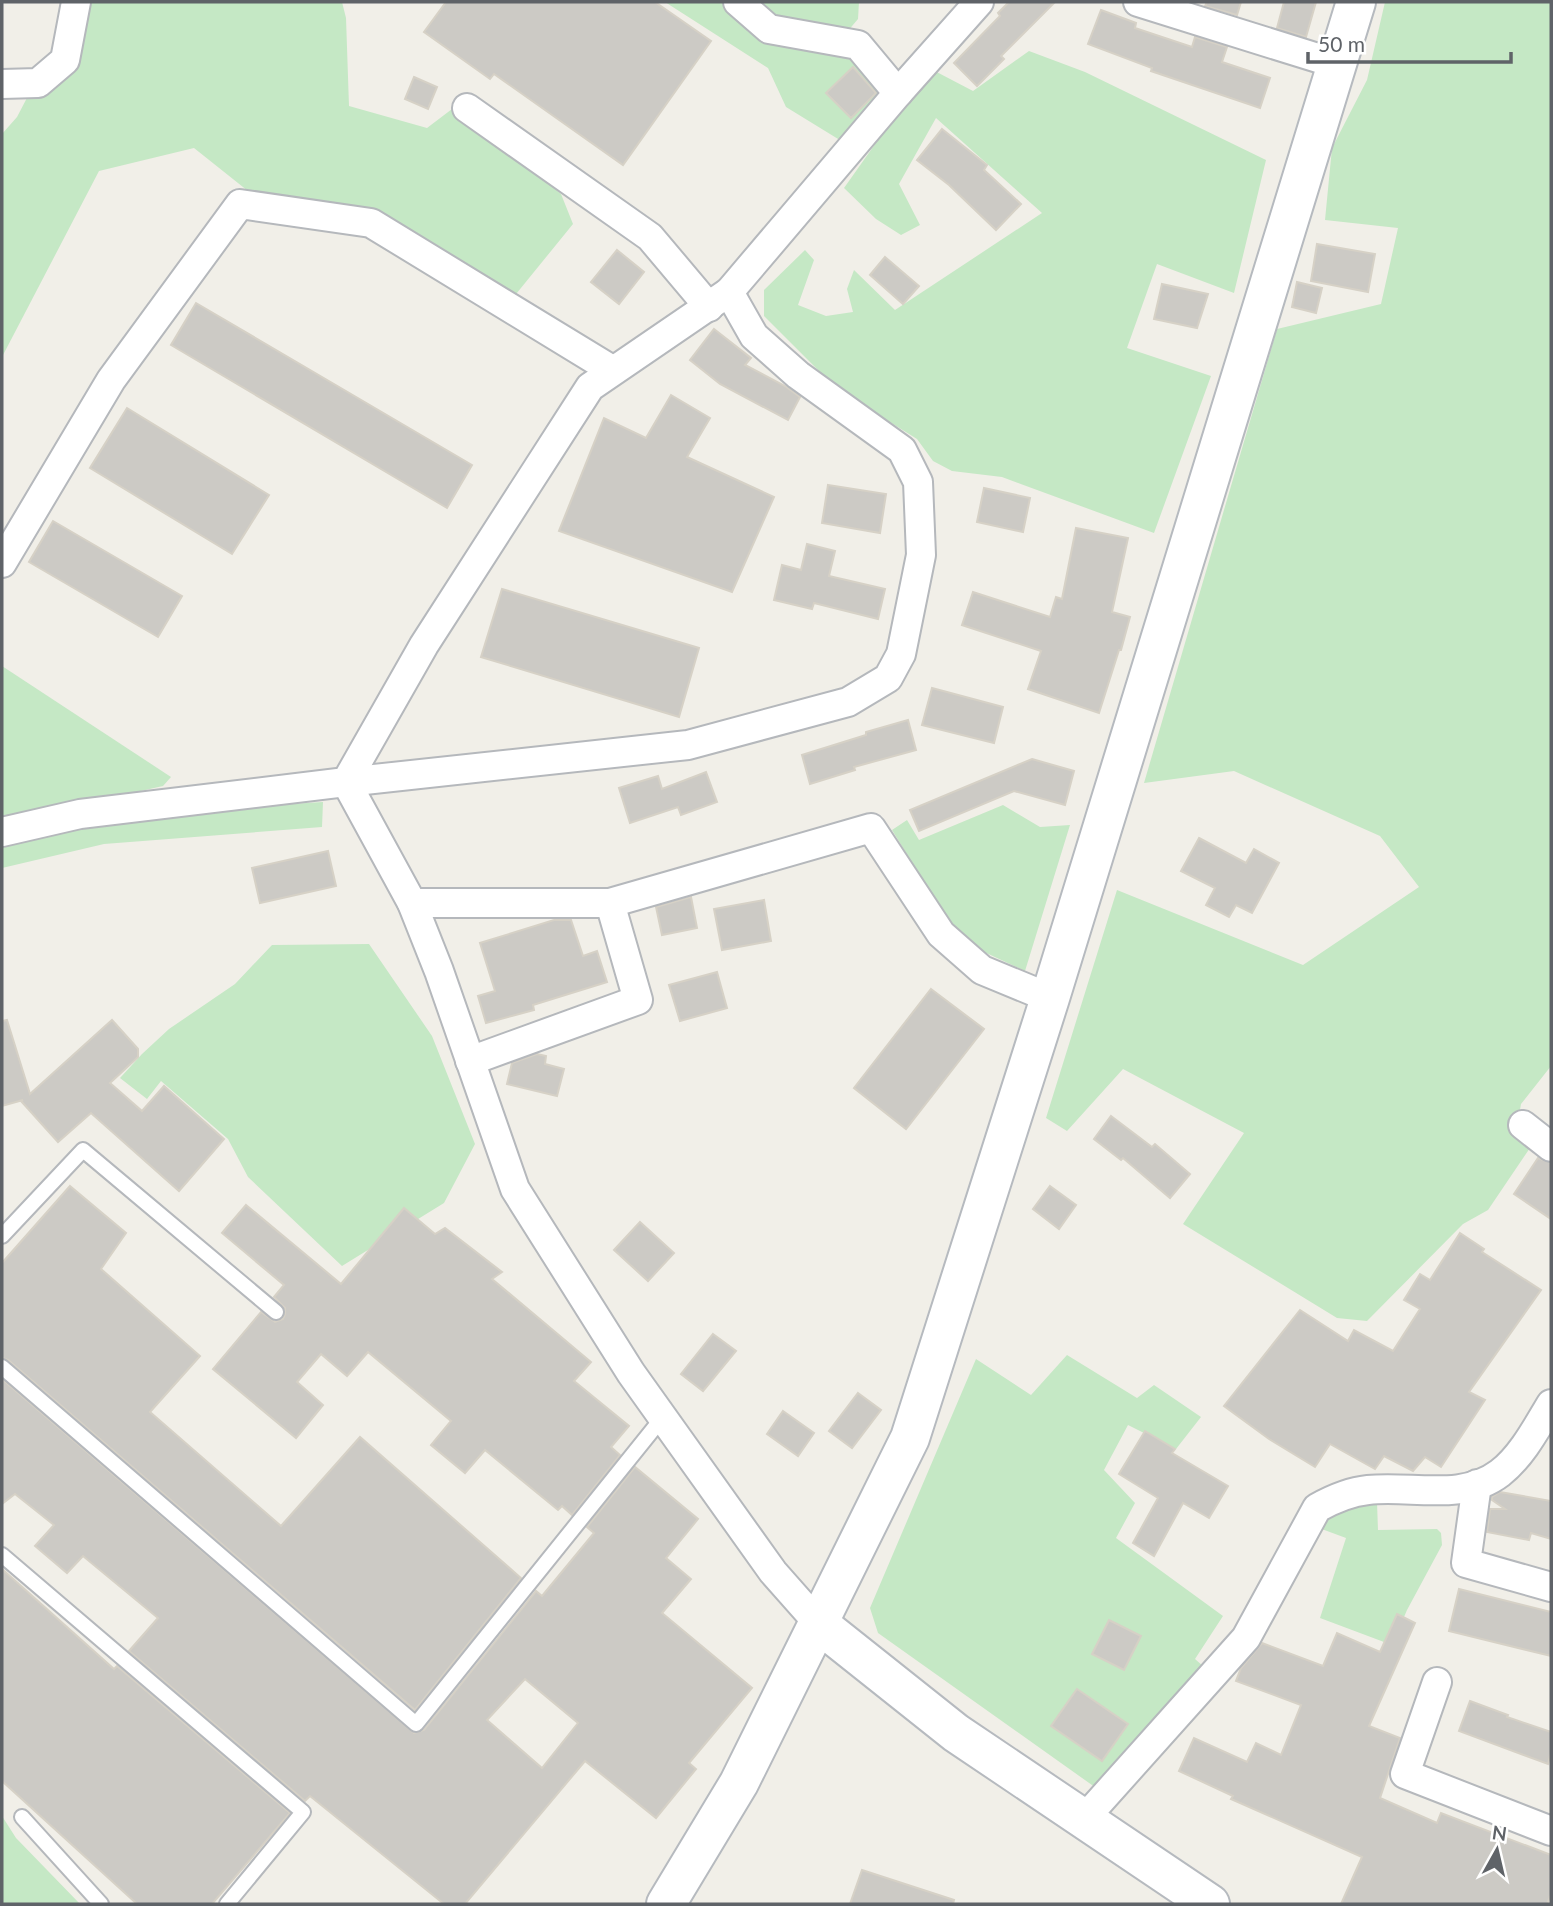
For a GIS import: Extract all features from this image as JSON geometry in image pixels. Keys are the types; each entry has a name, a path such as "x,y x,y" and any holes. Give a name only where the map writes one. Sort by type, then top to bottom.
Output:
{"street":[{"path":"2,84 38,83 65,60 76,2"},
{"path":"738,2 769,29 858,45 898,93"},
{"path":"346,782 424,645 590,387 719,300 979,2"},
{"path":"1138,2 1338,64"},
{"path":"666,1904 738,1783 910,1438 1050,998 1356,2"},
{"path":"2,832 80,814 688,745 848,702 888,678 901,654 921,555 918,482 902,450 799,375 650,237 467,108"},
{"path":"2,563 111,380 240,204 370,223 612,370"},
{"path":"346,782 412,903 439,971 515,1189 631,1373 773,1572 819,1624 956,1733 1210,1904"},
{"path":"412,903 610,903 871,828 941,934 982,970 1050,998"},
{"path":"470,1061 638,1000 610,903"},
{"path":"1523,1125 1551,1147"},
{"path":"1084,1819 1246,1637 1317,1508 1337,1497 1368,1490 1465,1490 1499,1474 1527,1443 1551,1404"},
{"path":"1477,1484 1466,1563 1551,1587"},
{"path":"1437,1682 1405,1774 1551,1831"}],"lane":[{"path":"2,1236 83,1150 276,1312"},
{"path":"2,1367 416,1724 663,1418"},
{"path":"2,1555 303,1812 227,1904"},
{"path":"22,1817 102,1904"}],"green space":[{"path":"77,2 342,2 346,18 349,106 427,128 456,106 561,194 573,224 512,299 384,213 248,191 194,148 99,171 2,357 2,134 17,117"},
{"path":"665,2 733,2 858,53 887,88 843,142 786,107 768,68"},
{"path":"755,2 859,2 858,19 847,32 769,15"},
{"path":"1385,2 1551,2 1551,1066 1521,1104 1517,1127 1532,1145 1488,1210 1463,1224 1367,1321 1337,1318 1183,1224 1244,1133 1123,1069 1067,1131 1046,1118 1117,890 1303,965 1419,887 1380,836 1234,771 1144,783 1277,329 1381,304 1398,228 1325,220 1332,148 1367,80"},
{"path":"1029,51 1085,72 1266,160 1234,293 1157,264 1127,348 1211,376 1154,533 1002,477 952,471 933,461 917,439 837,389 764,316 764,290 805,250 814,260 798,305 826,316 853,312 847,289 854,270 895,310 1042,213 936,118 899,184 920,225 901,235 876,219 844,188 929,68 973,91"},
{"path":"2,666 171,777 163,786 2,822"},
{"path":"323,802 322,827 104,844 2,868 2,847 62,832 209,809"},
{"path":"1003,805 1040,827 1070,825 1025,971 982,951 947,919 892,830 907,820 919,840"},
{"path":"369,944 432,1036 475,1144 444,1203 342,1266 248,1177 228,1139 161,1081 147,1099 120,1078 169,1029 235,984 272,945"},
{"path":"1067,1355 1137,1398 1154,1385 1201,1417 1176,1449 1128,1425 1104,1470 1135,1503 1116,1538 1223,1616 1195,1659 1212,1674 1106,1795 878,1633 870,1608 976,1359 1031,1395"},
{"path":"1377,1502 1378,1530 1437,1529 1441,1533 1442,1545 1407,1610 1392,1645 1320,1618 1346,1538 1319,1528 1336,1508"},
{"path":"2,1816 16,1838 80,1904 2,1904"}],"building":[{"path":"446,2 655,2 711,41 623,165 494,74 490,79 424,32"},
{"path":"1009,2 1055,2 1001,56 1004,59 977,86 954,63 1000,16 998,13"},
{"path":"1207,2 1241,2 1237,15 1205,6"},
{"path":"1284,2 1316,2 1306,37 1277,28"},
{"path":"1101,10 1136,23 1135,28 1192,47 1195,37 1227,47 1222,62 1270,78 1260,108 1151,71 1152,68 1088,44"},
{"path":"853,67 876,93 851,118 826,93"},
{"path":"414,77 437,87 428,109 405,99"},
{"path":"942,129 987,165 984,170 1021,204 996,230 949,185 917,160"},
{"path":"1317,244 1375,254 1368,292 1311,281"},
{"path":"617,250 644,272 619,304 591,282"},
{"path":"885,257 919,286 903,304 870,275"},
{"path":"1297,282 1322,288 1316,313 1292,307"},
{"path":"1162,284 1208,294 1197,328 1154,319"},
{"path":"196,303 472,465 447,508 171,345"},
{"path":"714,329 751,358 745,365 800,397 788,420 720,384 690,360"},
{"path":"671,395 710,418 687,457 774,497 732,592 559,531 604,418 646,438"},
{"path":"127,408 269,495 232,554 90,468"},
{"path":"828,485 886,494 880,533 822,523"},
{"path":"984,488 1030,498 1023,532 977,522"},
{"path":"53,521 182,596 158,637 29,562"},
{"path":"1076,528 1128,538 1112,612 1130,617 1099,713 1028,689 1041,651 962,625 973,592 1050,617 1056,597 1062,599"},
{"path":"807,544 835,551 829,576 885,589 878,619 814,603 812,609 774,600 782,565 801,570"},
{"path":"502,589 699,648 679,717 481,657"},
{"path":"932,688 1003,707 994,743 922,725"},
{"path":"908,720 916,750 854,767 855,770 810,784 802,755"},
{"path":"1032,759 1074,771 1065,805 1014,791 919,831 910,810"},
{"path":"706,772 717,802 681,815 678,807 630,823 619,788 658,776 662,789"},
{"path":"1199,838 1246,863 1254,849 1279,863 1252,913 1236,905 1229,917 1206,905 1215,888 1181,871"},
{"path":"328,851 336,886 260,903 252,868"},
{"path":"691,897 697,928 662,935 656,907"},
{"path":"764,900 771,941 722,950 714,909"},
{"path":"554,920 571,920 583,956 597,951 607,982 533,1005 534,1010 486,1023 478,996 495,991 480,943"},
{"path":"717,972 727,1008 680,1021 669,985"},
{"path":"931,989 984,1029 906,1129 854,1088"},
{"path":"7,1020 30,1094 112,1020 138,1049 138,1057 110,1083 142,1111 164,1086 224,1139 179,1191 91,1113 58,1142 21,1101 23,1100 2,1106 2,1021"},
{"path":"537,1054 546,1056 545,1064 564,1069 557,1096 507,1084 512,1063"},
{"path":"1111,1116 1152,1147 1155,1144 1190,1174 1170,1198 1123,1158 1121,1160 1094,1139"},
{"path":"1538,1158 1551,1163 1551,1219 1514,1194"},
{"path":"70,1186 126,1233 101,1269 200,1356 150,1412 281,1526 360,1437 521,1578 415,1710 8,1360 2,1358 2,1263"},
{"path":"1050,1186 1076,1205 1059,1229 1033,1209"},
{"path":"246,1205 341,1284 404,1208 435,1234 445,1228 502,1272 492,1279 591,1362 574,1381 629,1426 611,1447 620,1455 572,1515 562,1506 558,1510 485,1450 465,1473 431,1445 451,1421 368,1352 347,1376 321,1354 297,1382 323,1405 296,1438 213,1369 261,1312 275,1322 283,1319 285,1314 285,1308 274,1297 284,1285 222,1233"},
{"path":"640,1222 674,1253 648,1281 614,1250"},
{"path":"1460,1233 1484,1249 1482,1252 1541,1290 1469,1392 1485,1400 1441,1467 1425,1457 1413,1471 1384,1456 1375,1469 1330,1444 1315,1467 1269,1439 1224,1406 1300,1310 1348,1341 1354,1330 1393,1351 1420,1309 1404,1300 1420,1274 1430,1280"},
{"path":"713,1334 736,1351 703,1391 681,1374"},
{"path":"2,1379 414,1733 424,1730 536,1591 542,1596 594,1533 587,1527 635,1467 698,1519 666,1558 691,1579 662,1613 752,1688 689,1763 696,1769 656,1818 585,1761 465,1904 444,1904 310,1796 305,1801 129,1651 158,1618 83,1556 67,1573 35,1546 54,1525 15,1494 2,1504","holes":["525,1679 578,1723 542,1768 487,1720"]},
{"path":"858,1393 881,1410 852,1448 829,1431"},
{"path":"783,1411 814,1433 798,1456 767,1434"},
{"path":"1145,1431 1175,1449 1172,1453 1228,1486 1209,1518 1183,1503 1154,1556 1133,1543 1158,1498 1119,1474"},
{"path":"1500,1492 1551,1501 1551,1539 1531,1533 1529,1540 1487,1532 1490,1509 1505,1509 1492,1500 1492,1497"},
{"path":"2,1569 114,1669 117,1666 290,1813 212,1904 137,1904 2,1781"},
{"path":"1459,1589 1551,1612 1551,1656 1449,1631"},
{"path":"1397,1614 1415,1623 1369,1726 1400,1738 1380,1798 1437,1823 1441,1813 1551,1855 1551,1894 1547,1904 1341,1904 1362,1857 1231,1799 1233,1796 1179,1771 1194,1738 1247,1762 1256,1743 1281,1755 1301,1705 1236,1681 1241,1668 1262,1643 1323,1666 1337,1633 1380,1652"},
{"path":"1109,1620 1141,1636 1124,1670 1092,1654"},
{"path":"1077,1689 1128,1724 1102,1761 1051,1726"},
{"path":"1470,1701 1551,1732 1548,1764 1459,1731"},
{"path":"862,1870 954,1900 953,1904 850,1904"}]}
